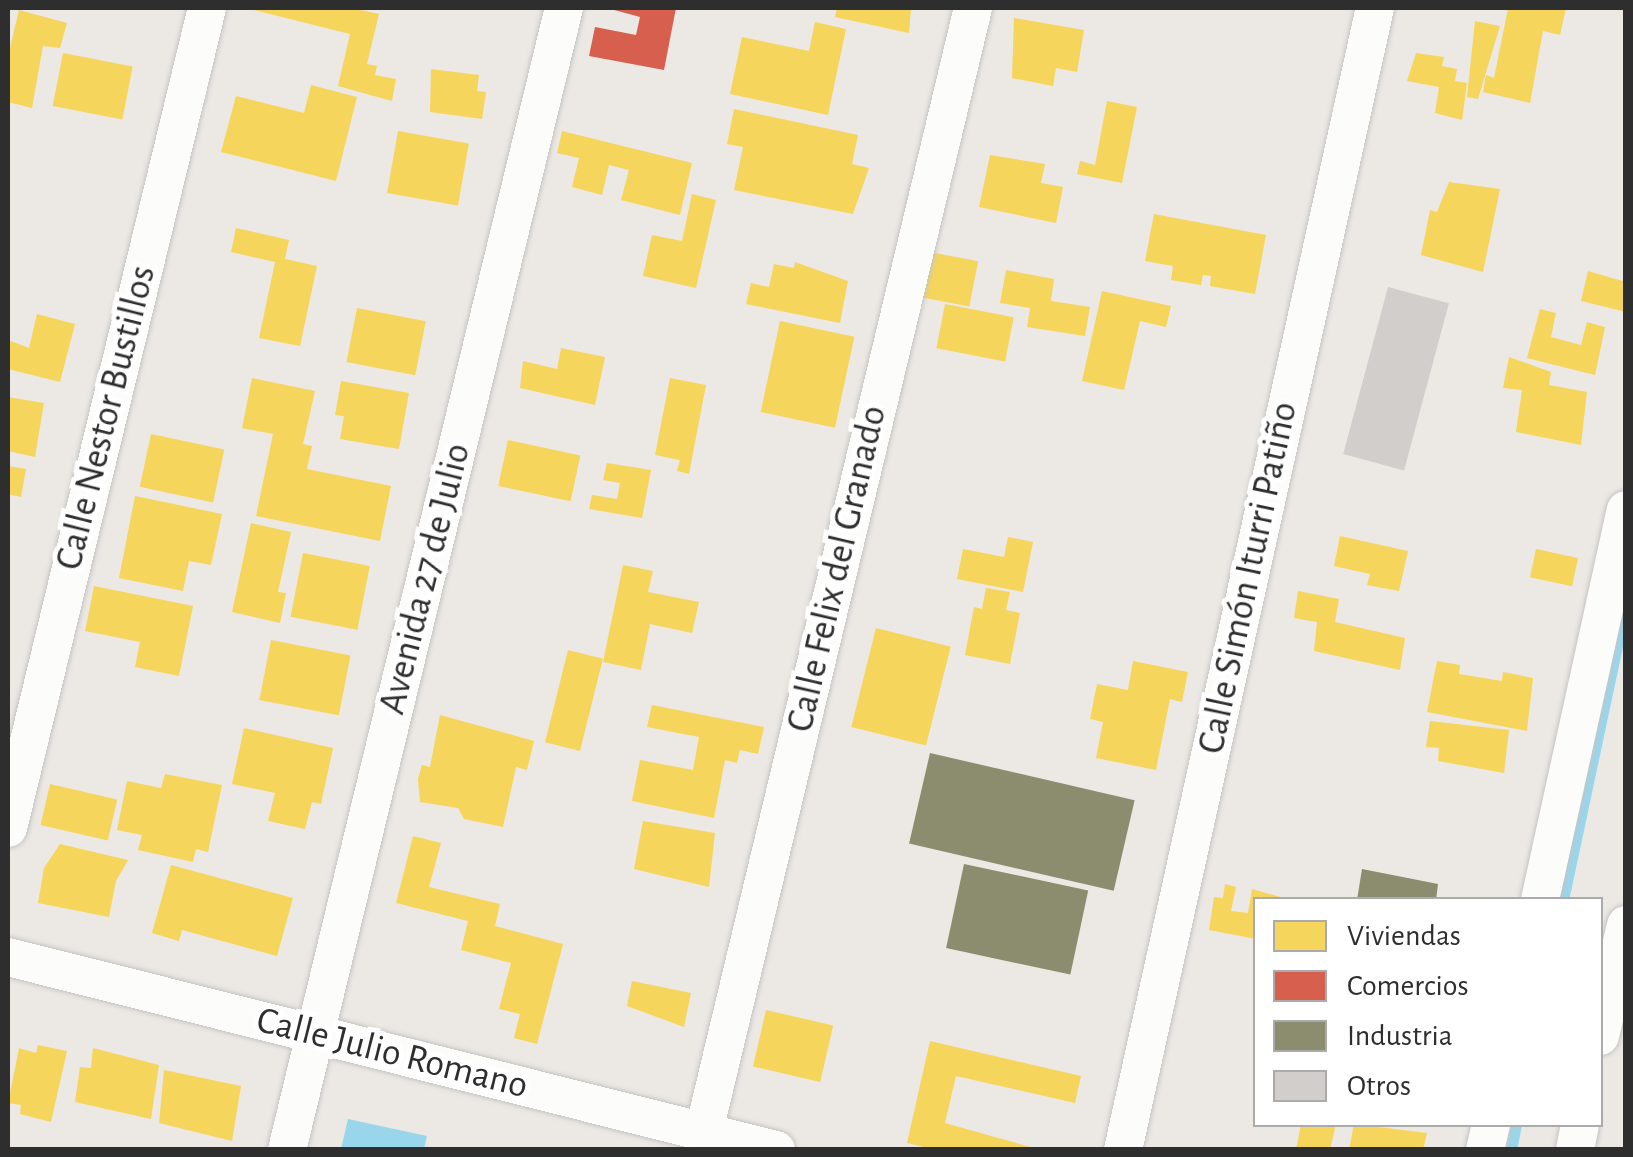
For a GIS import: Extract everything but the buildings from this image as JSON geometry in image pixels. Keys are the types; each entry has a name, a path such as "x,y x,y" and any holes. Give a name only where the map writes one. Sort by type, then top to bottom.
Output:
{"street":[{"name":"Calle Nestor Bustillos","path":"8,828 207,8"},
{"name":"Avenida 27 de Julio","path":"288,1150 564,8"},
{"name":"Calle Felix del Granado","path":"704,1131 973,8"},
{"name":"Calle Simón Iturri Patiño","path":"1122,1150 1375,8"},
{"path":"1541,897 1626,510"},
{"path":"1603,1023 1626,925"},
{"name":"Calle Julio Romano","path":"8,958 776,1150"}],"water":[{"path":"348,1119 427,1136 424,1149 341,1149"}],"waterway":[{"path":"1564,897 1626,603"},
{"path":"1511,1150 1515,1127"}]}
